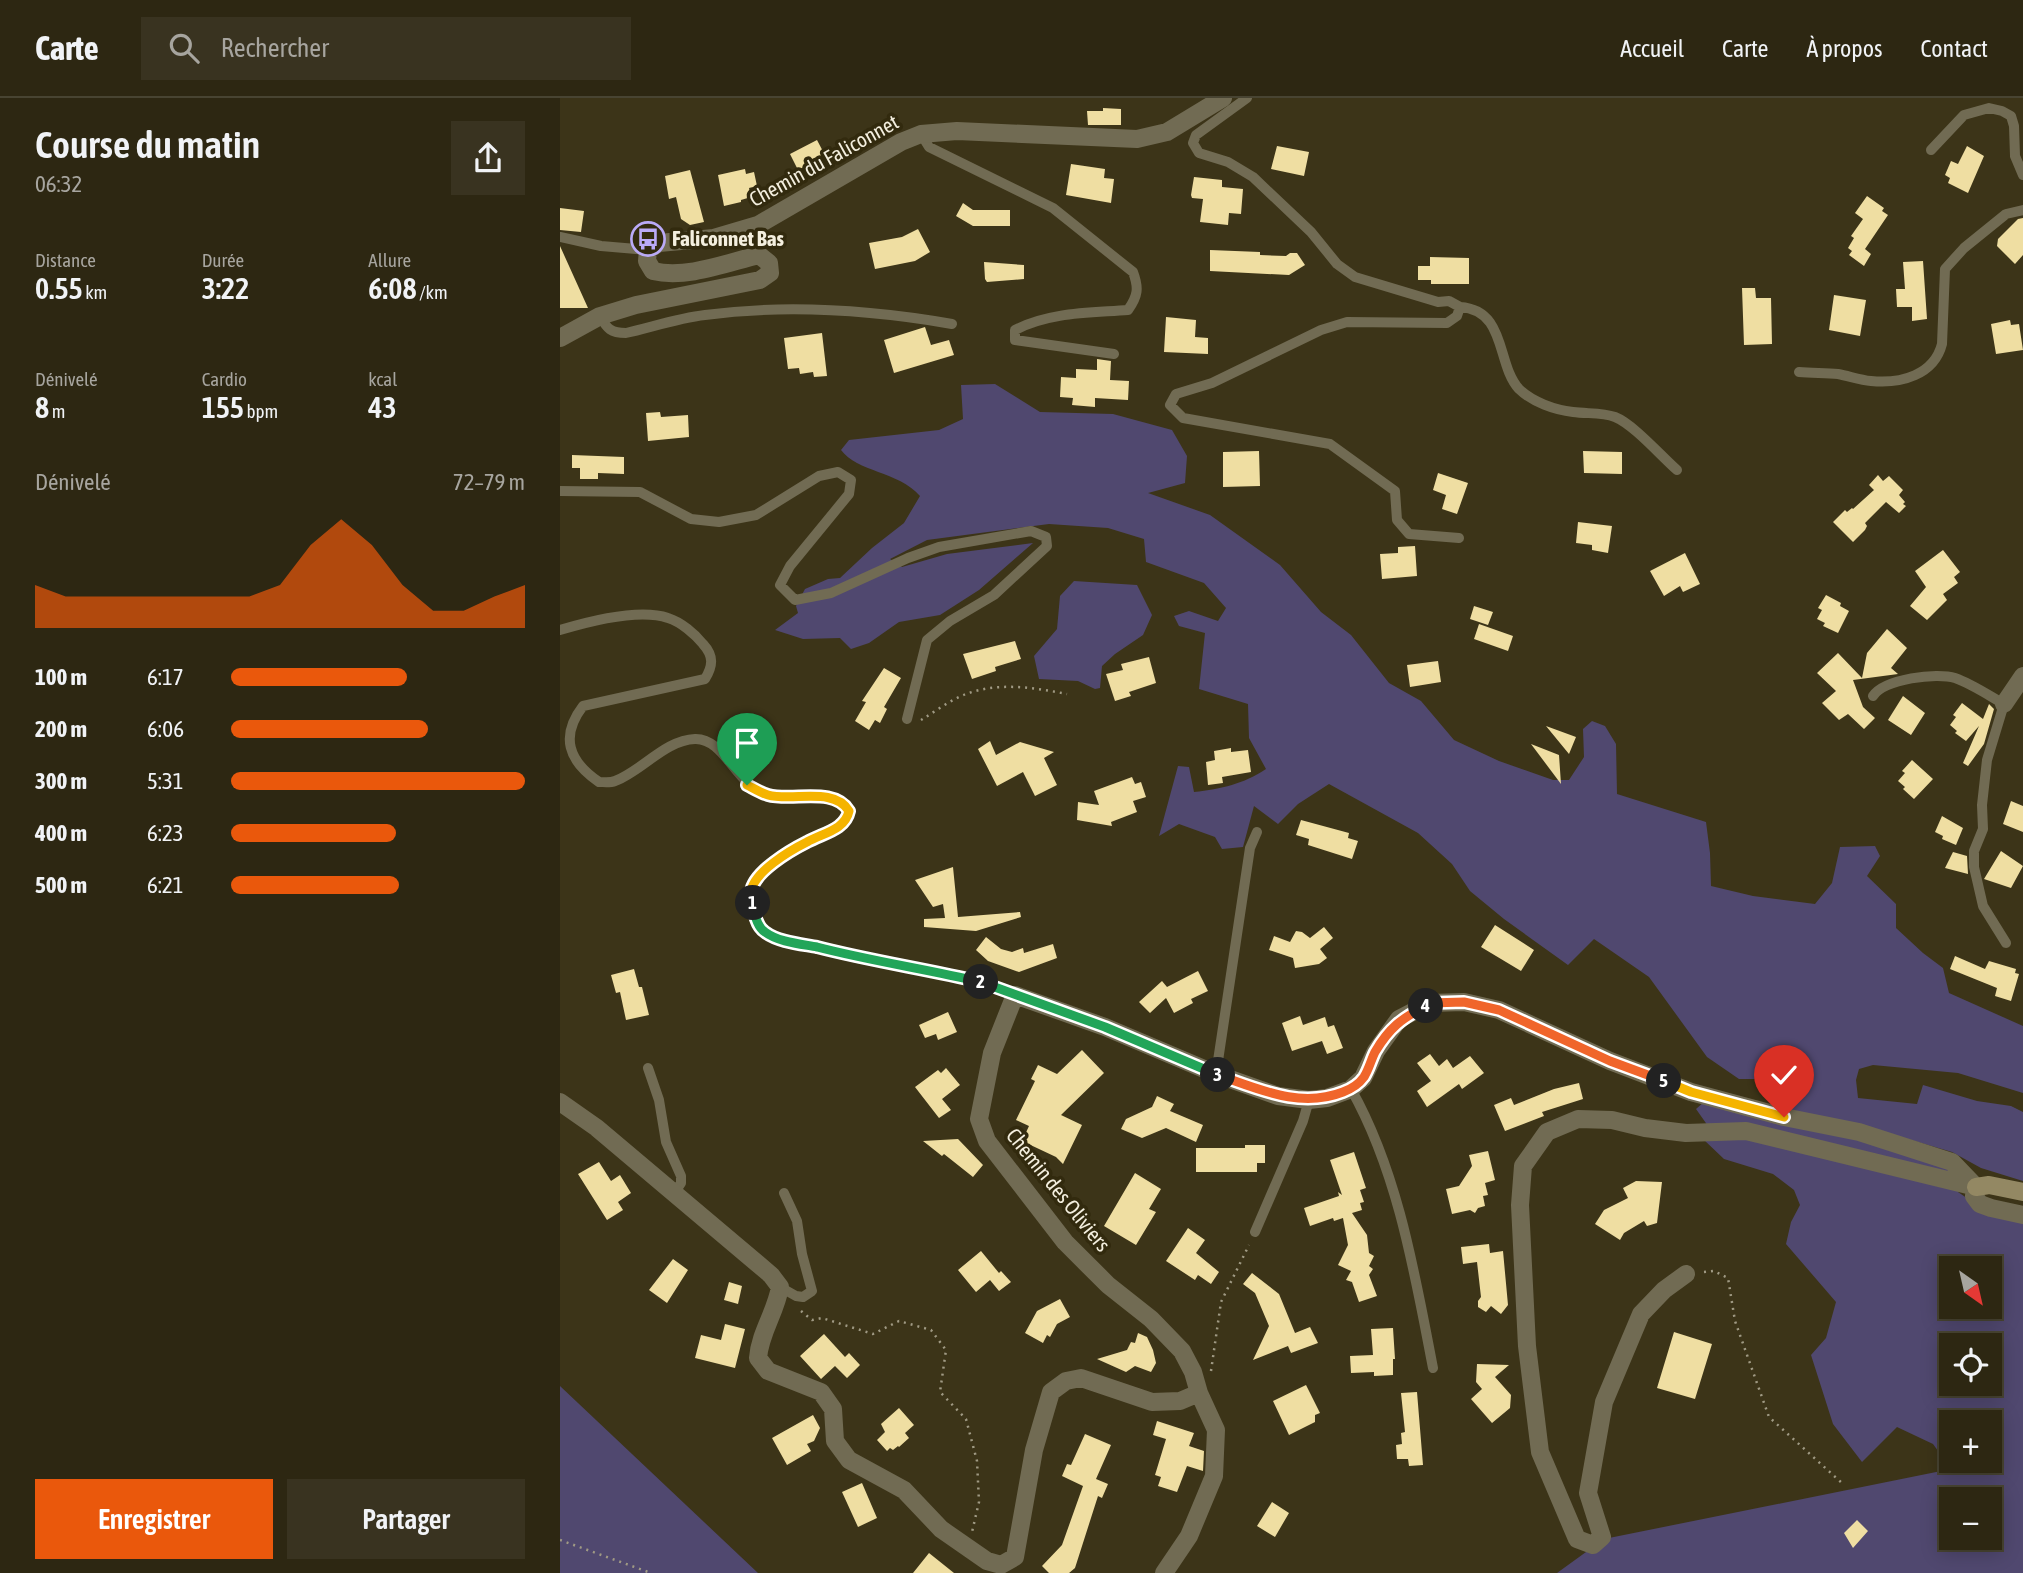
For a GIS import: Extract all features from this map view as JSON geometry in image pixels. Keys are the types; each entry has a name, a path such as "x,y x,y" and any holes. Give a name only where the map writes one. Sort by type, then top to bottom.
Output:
{"street":[{"name":"Chemin du Faliconnet","path":"648,250 659,243 714,238 758,225 901,142 920,134 957,131 1137,139 1167,132 1223,98"},
{"path":"560,338 600,316 636,305 760,280 770,273 769,262 759,255 702,269 665,273 653,271 647,261 648,250"},
{"path":"2004,704 2023,676"},
{"path":"1015,995 1105,1027 1216,1074 1278,1096 1309,1100 1327,1098 1352,1089 1363,1078 1376,1051 1399,1019 1430,1003 1464,1002 1499,1010 1610,1061 1691,1092 1784,1117 1859,1132 1952,1162 1976,1187"},
{"name":"Chemin des Oliviers","path":"1015,995 992,1053 979,1119 987,1141 1065,1242 1182,1351 1216,1430 1214,1476 1189,1536 1164,1573"},
{"path":"560,1102 597,1128 771,1275 780,1287 759,1342 758,1359 768,1371 821,1392 833,1409 835,1441 849,1460 904,1490 941,1529 987,1561 1001,1565 1015,1557 1034,1450 1051,1392 1066,1381 1081,1378 1152,1402 1180,1401 1199,1393"},
{"path":"1686,1274 1664,1290 1641,1314 1604,1402 1588,1493 1602,1537 1593,1545 1577,1539 1540,1452 1527,1346 1520,1205 1523,1166 1547,1132 1578,1119 1612,1120 1645,1128 1686,1133 1746,1131 1976,1187 1989,1185 2023,1192"},
{"path":"1976,1187 1974,1196 1979,1203 2023,1215"}],"lane":[{"path":"1247,98 1196,135 1193,143 1199,153 1228,162 1253,177 1311,232 1337,264 1355,277 1438,302 1449,301 1485,316 1494,330 1512,379 1519,389 1554,408 1617,418 1677,470"},
{"path":"1931,150 1964,115 1989,108 2002,111 2011,117 2014,126 2015,156 2023,175"},
{"path":"920,134 929,147 1053,208 1133,272 1139,286 1136,298 1128,310 1031,321 1015,330 1015,340 1114,354"},
{"path":"1799,372 1838,374 1872,381 1911,376 1930,367 1939,355 1942,344 1945,269 1964,248 2006,214 2023,210"},
{"path":"560,237 601,246 648,250"},
{"path":"1459,538 1409,534 1397,520 1395,491 1330,444 1183,418 1170,405 1176,394 1212,383 1321,330 1347,322 1447,323 1457,316 1460,307"},
{"path":"600,316 606,329 626,334 704,315 832,309 906,316 952,324"},
{"path":"560,491 640,492 691,519 719,522 756,515 819,476 838,472 851,480 849,494 790,566 780,585 795,600 831,593 939,547 1031,531 1046,537 1047,546 994,595 950,621 927,640 907,719"},
{"path":"560,629 627,615 645,614 669,618 688,630 705,646 712,658 711,669 705,678 583,706 571,716 565,728 564,740 571,760 599,782 614,782 676,744 692,738 704,739 713,744 747,785 769,795 831,798 845,803 849,811 848,819 840,827 806,842 771,864 757,878 751,892 757,923 765,933 855,958 987,983 1015,995"},
{"path":"1873,696 1878,689 1888,684 1941,676 1964,681 2004,704 1987,760 1983,829 1974,851 1974,859 1983,906 2006,943"},
{"path":"1216,1074 1250,848 1257,832"},
{"path":"648,1068 659,1100 666,1142 681,1176 681,1198"},
{"path":"1352,1089 1368,1119 1408,1240 1433,1368"},
{"path":"1255,1232 1303,1121 1309,1100"},
{"path":"780,1287 803,1297 812,1291 797,1221 783,1193"}],"path":[{"path":"907,719 919,722 960,697 993,687 1029,687 1067,694"},
{"path":"1199,1393 1210,1377 1221,1302 1255,1232"},
{"path":"1686,1274 1714,1271 1728,1278 1735,1321 1769,1417 1843,1483"},
{"path":"802,1311 812,1320 822,1318 873,1334 899,1321 931,1329 946,1350 940,1392 966,1419 977,1461 979,1502 968,1548"},
{"path":"560,1540 651,1573"}],"shaded area":[{"path":"995,384 1040,412 1113,414 1172,430 1187,456 1185,483 1148,493 1210,515 1280,565 1321,612 1351,635 1389,683 1421,701 1454,740 1499,761 1553,780 1569,780 1584,757 1583,729 1592,721 1605,726 1616,744 1617,794 1706,822 1711,886 1753,896 1815,904 1832,883 1840,847 1875,846 1880,856 1867,876 1896,904 1896,928 1943,968 1949,993 2023,1026 2023,1093 1958,1073 1873,1065 1859,1069 1856,1080 1858,1098 1917,1104 1923,1085 1977,1101 2011,1106 2023,1112 2023,1181 1981,1168 1952,1152 1853,1123 1786,1110 1787,1088 1780,1079 1739,1079 1707,1057 1649,977 1594,939 1568,965 1470,891 1452,864 1418,833 1329,784 1298,804 1278,824 1254,806 1243,847 1222,849 1215,837 1179,824 1159,836 1178,766 1189,767 1194,792 1232,785 1266,769 1249,738 1248,704 1199,689 1205,633 1179,626 1174,616 1189,611 1218,621 1226,608 1204,583 1146,562 1144,539 1108,528 1049,524 927,540 890,559 902,567 947,554 1033,543 979,590 940,615 899,622 869,643 851,649 840,638 803,639 775,630 798,613 796,606 805,589 828,579 840,578 904,523 920,496 901,481 848,457 841,450 849,440 939,430 963,419 961,385"},
{"path":"1074,581 1137,585 1152,615 1143,635 1102,666 1100,688 1095,689 1078,681 1039,679 1034,656 1057,629 1060,596"},
{"path":"1704,1102 1869,1140 1953,1168 1958,1192 1977,1205 2023,1219 2023,1573 1557,1573 1604,1539 1939,1471 2002,1473 2002,1410 1939,1410 1939,1452 1933,1444 1897,1427 1862,1462 1833,1424 1811,1355 1826,1338 1836,1302 1786,1244 1791,1222 1800,1205 1794,1190 1773,1174 1724,1159 1703,1139 1708,1126 1696,1109"},
{"path":"560,1386 758,1573 560,1573"}],"building":[{"path":"1103,108 1121,109 1121,125 1088,125 1087,111 1103,111"},
{"path":"817,140 827,159 808,169 806,166 798,170 790,154"},
{"path":"1277,146 1309,152 1304,176 1271,169"},
{"path":"1967,146 1984,156 1968,193 1948,183 1950,178 1945,175 1951,161 1958,164"},
{"path":"1071,164 1105,169 1104,178 1114,179 1111,203 1066,195"},
{"path":"745,169 746,174 754,172 757,186 749,188 751,197 724,206 718,175"},
{"path":"690,170 704,222 690,225 681,219 676,197 669,199 665,176"},
{"path":"1194,177 1222,180 1222,187 1243,189 1241,214 1229,213 1228,225 1200,222 1203,199 1192,198"},
{"path":"1867,196 1884,208 1882,211 1888,215 1865,249 1871,254 1864,266 1849,255 1852,251 1848,248 1854,238 1851,236 1863,219 1855,213"},
{"path":"963,203 973,210 1010,210 1010,226 973,226 956,216"},
{"path":"560,208 584,211 581,232 560,230"},
{"path":"2023,218 2023,255 2015,264 1997,246 1998,239 2018,219"},
{"path":"918,229 930,252 915,261 875,269 869,243 902,237"},
{"path":"560,246 588,308 560,308"},
{"path":"1210,250 1286,256 1297,253 1305,265 1289,275 1210,271"},
{"path":"1430,257 1469,258 1469,284 1431,284 1431,280 1418,280 1418,266 1430,266"},
{"path":"1923,261 1927,319 1912,321 1912,307 1897,307 1896,289 1905,289 1903,262"},
{"path":"984,262 1024,265 1024,279 987,282"},
{"path":"1742,288 1755,288 1756,298 1771,298 1772,344 1744,345"},
{"path":"1834,295 1866,300 1860,336 1829,330"},
{"path":"1166,317 1196,320 1195,337 1208,338 1208,354 1164,352"},
{"path":"2010,320 2011,325 2019,324 2023,350 1996,354 1991,324"},
{"path":"925,327 931,345 949,340 954,355 894,373 884,340"},
{"path":"822,333 827,376 814,377 813,372 800,374 799,368 788,369 784,338"},
{"path":"1097,359 1111,361 1110,380 1129,381 1128,400 1095,398 1095,407 1072,405 1073,398 1060,397 1061,377 1076,378 1076,369 1097,370"},
{"path":"660,412 661,417 688,415 689,437 648,441 646,413"},
{"path":"1259,451 1260,486 1223,487 1223,452"},
{"path":"1583,451 1622,452 1622,474 1584,473"},
{"path":"572,455 624,457 624,474 598,473 598,479 580,479 580,468 572,468"},
{"path":"1438,473 1468,483 1457,514 1442,509 1446,495 1433,490"},
{"path":"1878,475 1883,481 1889,476 1903,490 1899,495 1906,506 1899,513 1886,502 1865,523 1865,530 1853,542 1833,522 1874,490 1869,485"},
{"path":"1578,522 1612,526 1608,553 1592,550 1592,545 1576,543"},
{"path":"1415,546 1417,576 1382,579 1380,554 1398,553 1398,547"},
{"path":"1943,550 1960,572 1954,577 1958,583 1943,594 1947,600 1927,620 1910,606 1926,587 1915,571"},
{"path":"1685,553 1700,584 1683,592 1680,586 1664,596 1650,571"},
{"path":"1826,595 1849,611 1838,633 1823,626 1825,623 1817,619 1822,610 1818,608"},
{"path":"1474,606 1493,612 1488,625 1470,619"},
{"path":"1479,624 1513,636 1508,651 1474,639"},
{"path":"1887,629 1907,648 1891,668 1898,674 1853,680 1863,707 1875,718 1864,729 1848,714 1839,720 1822,703 1836,691 1817,673 1838,653 1862,678 1867,653"},
{"path":"1015,641 1021,659 995,667 996,671 972,679 963,654"},
{"path":"1149,657 1156,683 1129,692 1131,696 1115,701 1106,674 1123,670 1121,664"},
{"path":"1438,661 1441,682 1410,687 1407,665"},
{"path":"884,668 901,678 884,707 887,709 880,723 875,720 869,730 855,721 866,702 862,701"},
{"path":"1903,696 1925,713 1911,735 1888,720"},
{"path":"1962,703 1983,719 1989,704 1994,709 1984,744 1968,766 1963,763 1979,726 1966,741 1955,733 1957,731 1950,725 1956,717 1953,715"},
{"path":"1546,726 1576,737 1569,754"},
{"path":"990,741 996,755 1020,742 1054,752 1044,758 1057,785 1035,796 1023,772 997,786 978,749"},
{"path":"1531,744 1559,755 1561,784"},
{"path":"1231,748 1231,752 1248,750 1251,772 1222,777 1223,783 1208,785 1206,762 1215,760 1214,751"},
{"path":"1912,760 1933,779 1914,799 1898,781 1905,773 1902,771"},
{"path":"1132,777 1135,784 1141,782 1146,797 1133,801 1137,812 1111,822 1112,826 1077,820 1078,802 1099,805 1094,791"},
{"path":"2011,801 2023,806 2023,832 2003,824"},
{"path":"1942,816 1963,828 1956,845 1942,839 1943,836 1935,832"},
{"path":"1301,820 1349,833 1348,838 1358,841 1352,859 1308,845 1309,839 1296,835"},
{"path":"2001,851 2023,866 2011,888 1984,879"},
{"path":"1953,852 1967,856 1968,874 1945,868"},
{"path":"953,867 958,917 1020,912 1021,917 976,931 924,927 924,919 945,918 943,904 933,907 915,880"},
{"path":"1495,925 1534,950 1521,971 1481,947"},
{"path":"1324,927 1333,938 1320,949 1327,958 1319,964 1295,968 1293,958 1269,950 1274,936 1290,942 1296,931 1310,938"},
{"path":"986,937 1001,949 1012,952 1023,948 1024,953 1053,944 1057,958 1019,972 988,961 976,950"},
{"path":"1955,956 1985,969 1989,961 2016,969 2015,973 2019,974 2011,1001 1995,996 1997,988 1950,969"},
{"path":"634,969 649,1015 626,1020 620,992 616,993 611,975"},
{"path":"1198,971 1208,991 1191,999 1193,1003 1174,1013 1166,998 1150,1013 1139,1002 1162,981 1167,987"},
{"path":"948,1012 957,1032 938,1040 936,1034 925,1038 919,1025"},
{"path":"1300,1016 1303,1025 1325,1017 1328,1027 1334,1025 1343,1048 1327,1054 1322,1041 1292,1051 1282,1023"},
{"path":"1082,1050 1104,1073 1061,1115 1082,1125 1063,1164 1056,1157 1022,1141 1029,1126 1016,1120 1035,1081 1031,1079 1038,1065 1057,1074"},
{"path":"1430,1054 1439,1066 1447,1059 1453,1068 1470,1056 1484,1073 1462,1089 1459,1084 1427,1107 1417,1091 1431,1081 1417,1063"},
{"path":"946,1068 960,1085 942,1099 951,1110 939,1118 915,1087 938,1070 941,1073"},
{"path":"1579,1083 1583,1099 1542,1112 1544,1116 1505,1131 1494,1105 1511,1098 1514,1105 1554,1089"},
{"path":"1157,1096 1174,1104 1170,1111 1203,1125 1196,1142 1166,1128 1142,1138 1121,1129 1126,1119 1152,1107"},
{"path":"958,1139 983,1165 973,1177 923,1141"},
{"path":"1245,1145 1265,1145 1265,1163 1257,1163 1257,1172 1196,1172 1196,1148 1245,1148"},
{"path":"1488,1151 1495,1180 1485,1183 1488,1195 1483,1196 1485,1206 1478,1208 1475,1213 1470,1210 1452,1214 1446,1189 1459,1186 1472,1166 1469,1155"},
{"path":"1354,1152 1366,1188 1360,1190 1364,1202 1360,1203 1362,1210 1352,1213 1367,1235 1369,1253 1374,1256 1369,1266 1373,1269 1369,1275 1377,1296 1359,1302 1352,1282 1346,1280 1351,1271 1338,1265 1348,1245 1343,1218 1334,1221 1333,1218 1310,1226 1304,1208 1339,1196 1338,1192 1342,1195 1330,1160"},
{"path":"599,1162 611,1181 620,1175 631,1193 618,1202 623,1210 607,1220 578,1174"},
{"path":"1135,1173 1161,1189 1149,1209 1156,1212 1136,1245 1104,1226"},
{"path":"1636,1181 1662,1182 1657,1223 1647,1226 1644,1221 1624,1233 1620,1240 1595,1224 1604,1210 1628,1198 1623,1188"},
{"path":"1188,1228 1205,1240 1196,1253 1219,1272 1211,1284 1198,1275 1195,1280 1166,1261"},
{"path":"1489,1244 1490,1253 1503,1251 1508,1305 1501,1314 1491,1306 1486,1312 1478,1307 1481,1297 1477,1262 1463,1264 1461,1247"},
{"path":"981,1251 999,1273 1001,1271 1011,1282 999,1291 990,1280 976,1292 958,1270"},
{"path":"673,1259 688,1270 667,1303 649,1290"},
{"path":"1252,1273 1279,1294 1295,1333 1310,1327 1318,1343 1291,1353 1288,1346 1253,1360 1269,1326 1255,1293 1243,1284"},
{"path":"729,1282 742,1286 738,1304 724,1300"},
{"path":"1060,1299 1070,1317 1057,1324 1050,1337 1047,1335 1043,1343 1025,1333 1037,1311"},
{"path":"725,1324 745,1329 735,1368 695,1358 701,1335 721,1340"},
{"path":"1393,1328 1393,1375 1351,1373 1350,1356 1373,1355 1371,1329"},
{"path":"1674,1332 1712,1344 1695,1399 1657,1388"},
{"path":"1138,1333 1147,1337 1153,1350 1156,1363 1151,1372 1135,1366 1126,1372 1097,1359 1127,1350 1131,1342 1135,1343"},
{"path":"824,1334 845,1357 849,1353 860,1365 847,1378 835,1366 821,1379 800,1356"},
{"path":"1477,1364 1509,1365 1495,1377 1511,1395 1510,1408 1492,1423 1471,1399 1482,1389 1476,1382"},
{"path":"1306,1385 1320,1413 1315,1415 1315,1422 1289,1435 1273,1401"},
{"path":"1417,1392 1423,1465 1409,1466 1408,1459 1397,1459 1396,1445 1402,1444 1401,1433 1405,1432 1401,1393"},
{"path":"899,1408 914,1425 905,1433 909,1438 899,1447 887,1451 877,1440 885,1432 881,1424"},
{"path":"813,1415 820,1428 814,1441 807,1444 811,1451 787,1465 772,1438"},
{"path":"1157,1421 1194,1433 1189,1446 1204,1451 1203,1471 1187,1466 1177,1492 1158,1486 1161,1477 1155,1475 1166,1439 1153,1435"},
{"path":"1085,1434 1111,1445 1096,1479 1108,1484 1102,1498 1098,1496 1075,1568 1069,1573 1049,1573 1042,1566 1062,1545 1083,1486 1062,1476 1067,1464 1071,1465"},
{"path":"862,1483 877,1518 858,1527 842,1492"},
{"path":"1272,1502 1289,1513 1275,1537 1257,1526"},
{"path":"1857,1520 1868,1531 1853,1548 1844,1533"},
{"path":"929,1553 954,1573 913,1573"}],"place":[{"name":"Faliconnet Bas","path":"648,239"}],"route":[{"path":"747,785 769,795 831,798 845,803 849,811 848,819 840,827 806,842 771,864 757,878 751,892 757,923 765,933 784,940 855,958 987,983 1278,1096 1309,1100 1327,1098 1352,1089 1363,1078 1376,1051 1399,1019 1430,1003 1464,1002 1499,1010 1610,1061 1691,1092 1784,1117"}]}
